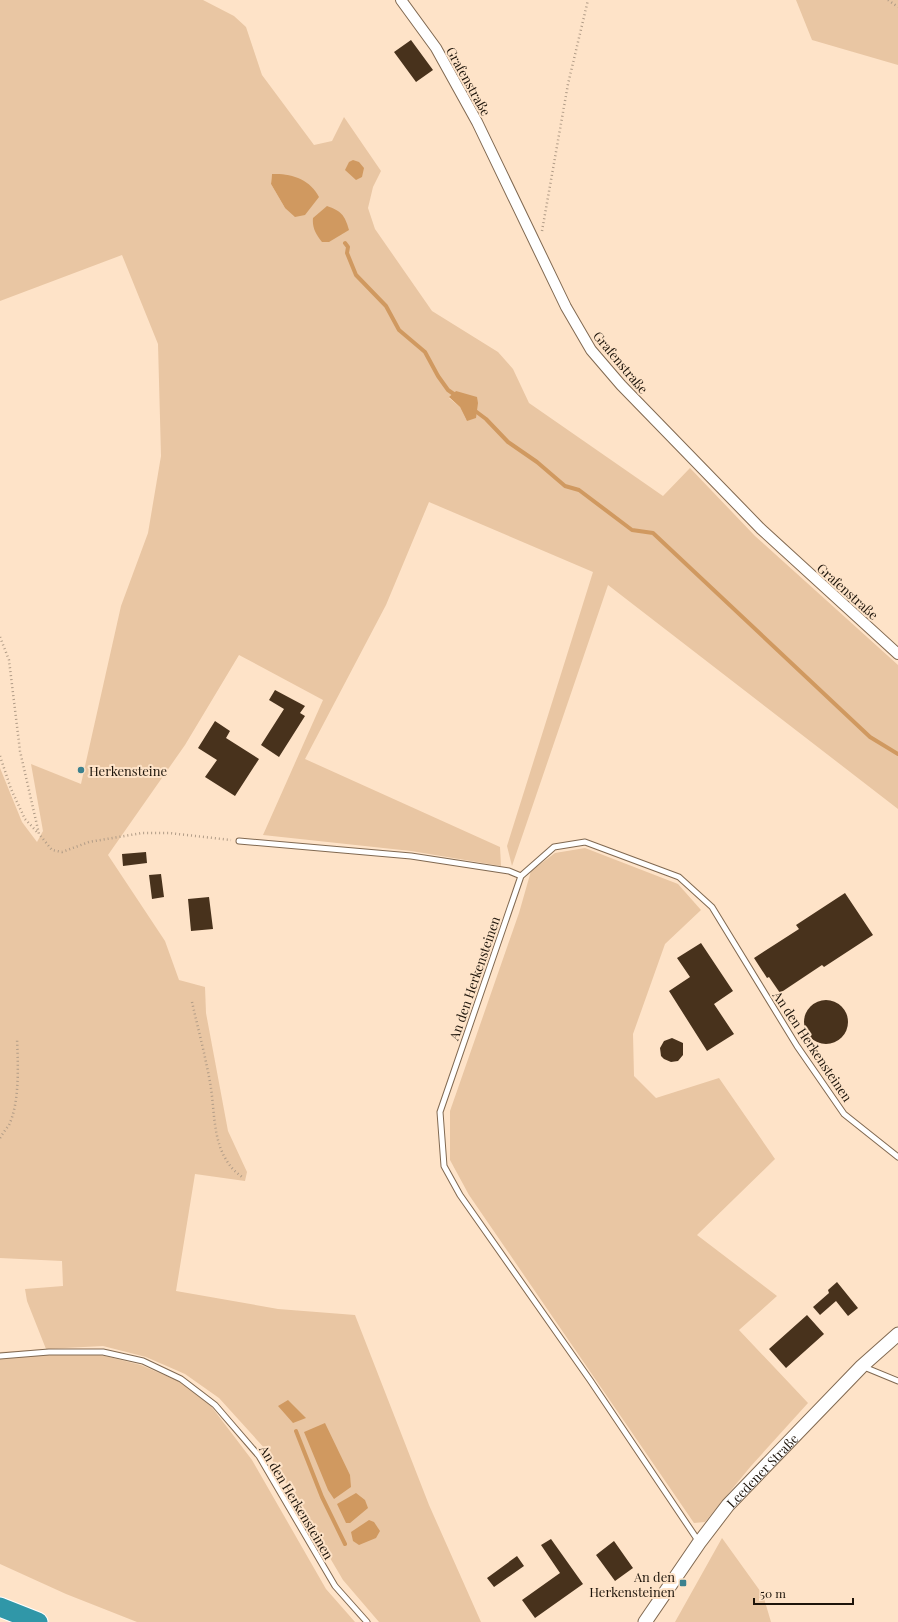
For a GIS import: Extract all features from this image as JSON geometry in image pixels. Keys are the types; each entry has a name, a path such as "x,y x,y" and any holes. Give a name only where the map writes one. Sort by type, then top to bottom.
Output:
{"highway":[{"path":"0,1607 38,1622"}],"street":[{"name":"Grafenstraße","path":"401,0 436,48 477,122 566,307 591,350 621,385 761,529 898,654"},
{"name":"Leedener Straße","path":"645,1622 699,1543 728,1505 862,1366 898,1334"}],"lane":[{"path":"239,841 411,856 509,871 521,876"},
{"name":"An den Herkensteinen","path":"699,1543 590,1380 460,1195 444,1166 440,1112 521,876 554,847 585,842 679,877 712,907 797,1046 844,1114 898,1157"},
{"name":"An den Herkensteinen","path":"0,1356 49,1352 103,1352 143,1361 181,1379 214,1404 259,1456 335,1586 367,1622"},
{"path":"862,1366 898,1381"}],"path":[{"path":"537,246 542,235 568,84 588,0"},
{"path":"888,0 898,7"},
{"path":"0,637 9,660 20,751 39,834"},
{"path":"0,756 11,789 25,819 52,850 62,852 89,842 142,833 169,833 239,841"},
{"path":"192,1002 213,1096 214,1122 220,1146 228,1164 242,1177"},
{"path":"0,1138 9,1124 16,1098 19,1071 18,1038"}],"shaded area":[{"path":"0,0 203,0 234,16 246,27 262,75 314,145 332,141 344,117 381,171 373,187 368,208 375,229 432,311 498,352 513,369 529,403 663,496 690,468 755,536 898,665 898,809 608,585 512,866 507,846 593,572 429,502 386,605 305,759 500,847 501,866 411,851 263,835 323,700 239,655 185,745 108,855 165,941 179,980 205,987 206,1013 228,1131 247,1172 245,1181 195,1174 176,1291 278,1309 355,1315 429,1505 481,1622 379,1622 343,1580 267,1451 219,1398 185,1374 146,1357 103,1346 46,1349 27,1301 25,1289 63,1286 62,1261 0,1258 0,768 22,822 37,842 43,831 31,764 81,784 121,606 148,533 161,456 158,344 122,255 0,301","holes":["272,174 279,174 285,208 271,184","456,391 467,421 460,407 449,398"]},
{"path":"796,0 898,0 898,65 812,40"},
{"path":"353,160 359,162 364,168 362,177 356,180 345,170 349,162"},
{"path":"272,174 293,176 311,186 319,197 305,215 295,217 285,208 271,184"},
{"path":"327,206 342,214 349,230 329,242 322,242 315,231 313,218"},
{"path":"456,391 477,397 478,403 476,418 467,421 460,407 449,397"},
{"path":"585,848 678,884 701,910 665,944 633,1034 634,1076 656,1098 719,1078 775,1159 697,1235 777,1296 739,1330 808,1403 751,1466 705,1522 694,1523 469,1195 450,1160 450,1111 519,913 531,871 555,853"},
{"path":"46,1349 49,1355 101,1355 141,1365 178,1381 211,1406 252,1460 326,1589 355,1622 137,1622 66,1594 0,1564 0,1352"},
{"path":"288,1400 306,1418 293,1423 278,1406"},
{"path":"325,1423 350,1475 351,1487 334,1499 328,1490 304,1432"},
{"path":"356,1493 365,1500 368,1508 350,1523 346,1523 337,1504"},
{"path":"369,1520 374,1522 380,1531 376,1538 359,1545 353,1541 351,1532"},
{"path":"722,1538 763,1595 771,1622 675,1622"}],"building":[{"path":"411,40 433,70 416,82 394,52"},
{"path":"275,690 305,706 300,713 305,716 279,757 261,745 284,709 269,700"},
{"path":"215,721 230,731 226,738 259,759 235,796 205,777 217,760 198,748"},
{"path":"146,852 147,863 123,866 122,854"},
{"path":"161,874 164,897 152,899 149,875"},
{"path":"845,893 873,935 824,967 822,965 780,993 769,977 767,978 754,958 799,929 796,925"},
{"path":"209,897 213,929 191,931 188,899"},
{"path":"701,943 733,991 714,1004 734,1034 707,1051 669,991 690,977 677,958"},
{"path":"822,1000 830,1000 842,1006 848,1018 848,1026 842,1038 830,1044 822,1044 810,1038 804,1026 804,1018 810,1006"},
{"path":"672,1038 683,1043 683,1055 678,1061 671,1062 661,1056 660,1048 664,1041"},
{"path":"837,1282 858,1308 848,1316 836,1301 820,1315 813,1307 829,1293 828,1290"},
{"path":"807,1315 824,1334 786,1368 769,1349"},
{"path":"551,1539 583,1584 535,1618 522,1600 560,1573 541,1545"},
{"path":"614,1541 633,1568 615,1581 596,1555"},
{"path":"517,1556 524,1566 494,1587 487,1578"}],"waterway":[{"path":"345,243 348,247 347,253 356,275 386,306 399,330 425,352 438,376 448,390 458,397"},
{"path":"474,410 486,419 508,442 537,462 565,486 579,490 632,530 653,533 870,737 898,754"},
{"path":"296,1431 322,1497 345,1544"}],"place":[{"name":"Herkensteine","path":"81,770"},
{"name":"An den Herkensteinen","path":"683,1583"}]}
